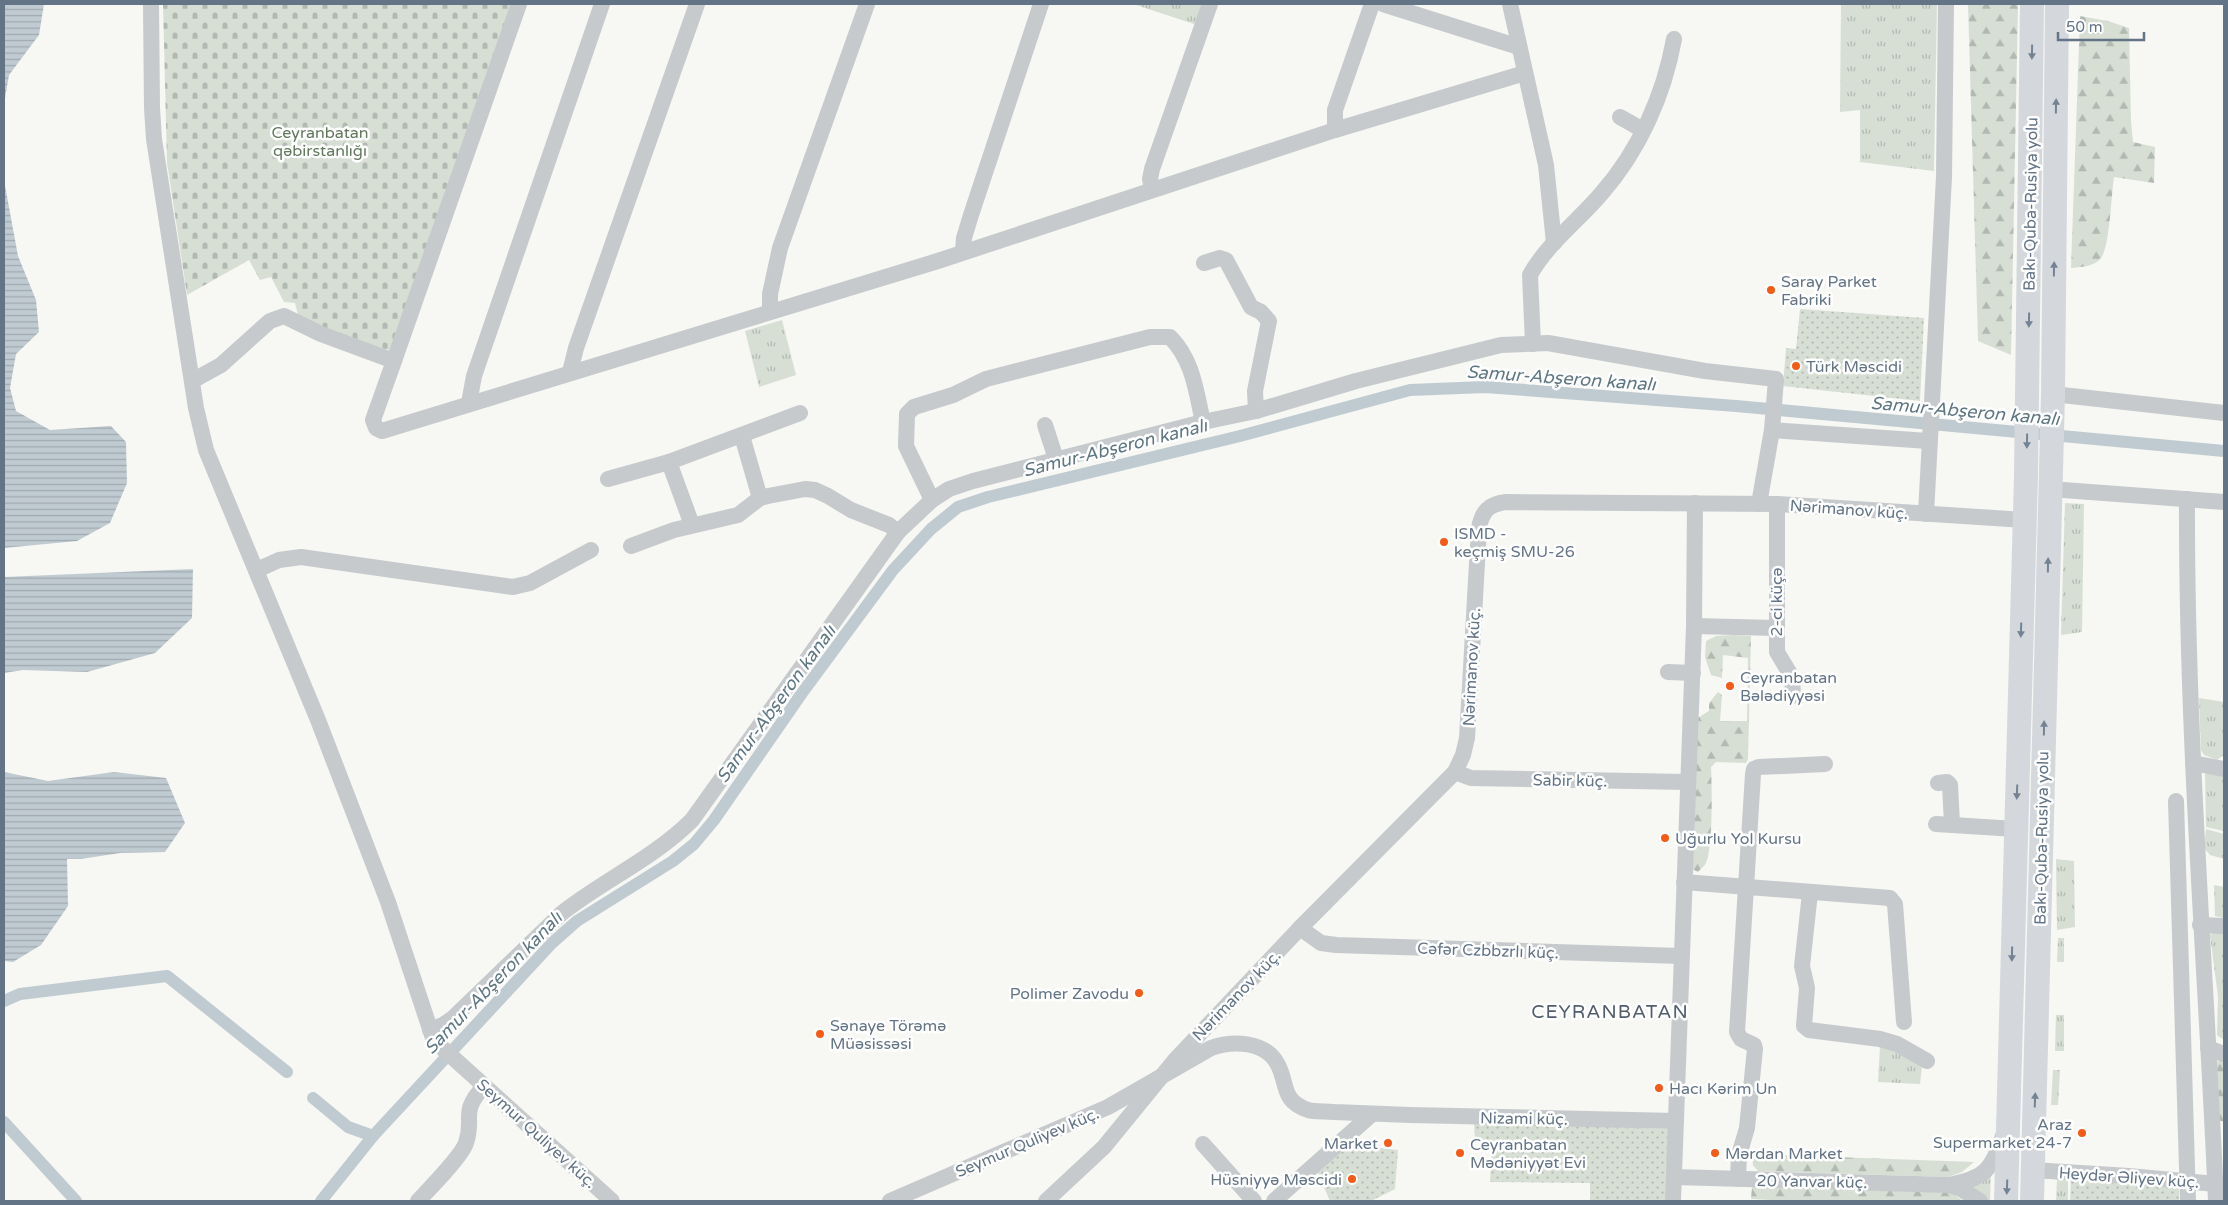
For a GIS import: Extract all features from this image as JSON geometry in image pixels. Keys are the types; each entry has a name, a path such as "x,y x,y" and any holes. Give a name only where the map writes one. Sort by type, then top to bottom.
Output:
{"highway":[{"name":"Bakı-Quba-Rusiya yolu","path":"2006,1201 2028,405 2032,4"},
{"name":"Bakı-Quba-Rusiya yolu","path":"2032,1201 2052,400 2057,4"}],"street":[{"name":"Seymur Quliyev küç.","path":"150,4 154,138 192,381 206,450 257,570 388,902 430,1030 439,1045 612,1201"},
{"path":"519,4 373,420 376,428 382,431 941,260 963,251 1335,130 1525,73"},
{"path":"469,403 470,391 477,367 602,4"},
{"path":"570,372 576,348 697,4"},
{"path":"770,312 770,294 780,248 867,4"},
{"path":"963,251 964,238 971,215 1041,4"},
{"path":"1152,189 1150,179 1152,169 1210,4"},
{"path":"1335,130 1335,110 1372,4"},
{"path":"1383,4 1519,47"},
{"path":"1510,4 1546,165 1554,243"},
{"path":"1926,514 1944,178 1946,4"},
{"path":"1533,344 1530,275 1554,243 1601,194 1626,160 1643,130 1664,84 1674,39"},
{"path":"1620,117 1643,130"},
{"path":"1204,263 1220,258 1226,260 1252,307 1261,312 1269,321 1255,391 1256,411"},
{"path":"192,381 220,365 248,338 277,317 284,316 321,334 394,360"},
{"path":"932,500 906,446 907,414 914,407 952,395 986,379 1150,338 1170,337 1181,348 1189,363 1203,422"},
{"path":"430,1030 443,1025 453,1018 562,913 578,900 655,852 692,820 898,532 932,500 949,490 973,481 1056,459 1203,422 1256,411 1356,380 1501,345 1548,343 1705,371 1776,378 1772,430 1759,504"},
{"path":"2052,400 2224,413"},
{"path":"608,479 669,462 800,413"},
{"path":"1045,425 1056,459"},
{"path":"1772,430 1929,440"},
{"path":"742,436 760,498"},
{"path":"669,462 692,525"},
{"path":"2050,482 2187,500 2224,502"},
{"path":"631,546 651,537 692,525 738,515 760,498 806,489 815,490 851,510 889,525 898,532"},
{"path":"2187,500 2187,570 2193,763 2200,925 2220,1185 2216,1201"},
{"name":"Nərimanov küç.","path":"1046,1201 1104,1147 1190,1044 1300,928 1455,772 1463,754 1467,738 1479,528 1481,516 1494,503 1777,504 2025,520"},
{"path":"1673,1201 1694,626 1695,503"},
{"name":"2-ci küçə","path":"1777,504 1777,652 1792,677 1793,696"},
{"path":"257,570 279,560 301,557 513,587 530,583 591,550"},
{"path":"1694,626 1776,628"},
{"path":"1668,672 1692,673"},
{"path":"2193,763 2224,769"},
{"path":"1738,1179 1739,1155 1747,1128 1755,1049 1754,1045 1741,1039 1737,1032 1754,769 1759,767 1825,764"},
{"name":"Sabir küç.","path":"1455,772 1471,778 1687,782"},
{"path":"1938,783 1946,782 1950,784 1944,824 2016,829"},
{"path":"2176,801 2188,1201"},
{"path":"1684,882 1886,896 1894,900 1904,1022"},
{"path":"1810,892 1802,966 1807,988 1804,1026 1809,1030 1880,1039 1896,1044 1927,1061"},
{"path":"2200,925 2224,926"},
{"name":"Cəfər Czbbzrlı küç.","path":"1300,928 1321,943 1336,945 1681,956"},
{"name":"Nizami küç.","path":"1162,1077 1211,1048 1225,1043 1241,1043 1262,1049 1272,1056 1279,1066 1286,1094 1295,1104 1309,1110 1372,1114 1676,1121"},
{"path":"2208,1048 2224,1054"},
{"name":"Seymur Quliyev küç.","path":"890,1201 1108,1107 1162,1077"},
{"path":"418,1201 463,1149 468,1135 470,1105 484,1086"},
{"path":"1274,1201 1372,1114"},
{"path":"1949,1184 1970,1180 1989,1168 1996,1157 2008,1122"},
{"path":"1203,1144 1254,1201"},
{"name":"Heydər Əliyev küç.","path":"2032,1170 2220,1185"},
{"name":"20 Yanvar küç.","path":"1674,1177 1949,1184"},
{"path":"1949,1184 1980,1201"}],"green space":[{"name":"Ceyranbatan qəbirstanlığı","path":"163,4 515,4 393,351 353,341 299,319 295,303 284,302 271,277 260,280 249,260 187,295 167,162"},
{"path":"1133,4 1204,4 1197,25"},
{"path":"1841,4 1937,4 1934,171 1860,162 1860,110 1840,112"},
{"path":"1968,4 2018,4 2011,355 1978,341"},
{"path":"2080,16 2108,21 2129,28 2133,142 2155,147 2154,183 2114,177 2104,252 2095,263 2071,268"},
{"path":"1800,309 1924,318 1920,401 1783,386 1786,348 1796,349"},
{"path":"782,320 796,375 759,387 745,331"},
{"path":"2065,503 2084,504 2082,632 2061,635"},
{"path":"1716,636 1751,636 1748,759 1746,763 1716,762 1711,767 1710,844 1706,863 1698,872 1692,869 1696,719 1709,711 1709,703 1718,692 1722,695 1720,721 1747,721 1748,658 1723,655 1722,678 1711,675 1705,657 1706,641"},
{"path":"2199,698 2224,702 2224,755 2217,760 2204,755 2201,750"},
{"path":"2205,772 2224,776 2224,831 2206,827"},
{"path":"2206,829 2224,834 2224,859 2210,855 2204,848"},
{"path":"2056,859 2074,861 2075,927 2057,930"},
{"path":"2214,885 2224,887 2224,918 2215,916"},
{"path":"2215,930 2224,931 2224,1040 2217,1035 2218,997 2210,935"},
{"path":"2058,938 2064,938 2064,962 2057,962"},
{"path":"2056,1015 2064,1015 2064,1051 2055,1051"},
{"path":"1880,1046 1892,1048 1922,1066 1920,1084 1878,1082"},
{"path":"2218,1060 2224,1060 2224,1122 2218,1120"},
{"path":"2053,1070 2060,1070 2058,1105 2051,1105"},
{"path":"1474,1122 1668,1129 1667,1201 1590,1201 1590,1183 1490,1182 1492,1144 1475,1143"},
{"path":"1354,1141 1363,1146 1398,1150 1395,1189 1371,1201 1330,1201 1317,1171"},
{"path":"1752,1154 1974,1162 1962,1172 1948,1177 1758,1171 1753,1165"},
{"path":"1991,1172 1990,1201 1987,1201 1967,1187"},
{"path":"2071,1177 2179,1186 2179,1201 2070,1201"},
{"path":"2057,1179 2068,1180 2068,1201 2056,1201"},
{"path":"1752,1186 1951,1192 1963,1201 1751,1199"}],"shaded area":[{"path":"4,4 44,4 39,35 9,75 4,104"},
{"path":"4,180 18,256 36,300 39,332 16,354 10,388 16,411 50,430 111,426 126,442 127,483 110,523 77,541 4,548"},
{"path":"193,569 192,618 155,653 87,672 23,670 4,673 4,577"},
{"path":"4,772 48,781 114,772 166,778 185,823 165,852 120,853 81,859 67,859 68,906 41,945 13,962 4,961"}],"waterway":[{"name":"Samur-Abşeron kanalı","path":"321,1201 373,1136 552,943 577,921 673,861 694,844 714,820 802,693 893,570 931,529 958,507 988,497 1240,436 1410,390 1485,387 1736,406 2224,451"},
{"path":"4,1001 20,994 167,976 287,1072"},
{"path":"313,1098 348,1127 373,1136"},
{"name":"Samur-Abşeron kanalı","path":"4,1122 76,1201"}],"place":[{"name":"Saray Parket Fabriki","path":"1771,290"},
{"name":"Türk Məscidi","path":"1796,366"},
{"name":"ISMD - keçmiş SMU-26","path":"1444,542"},
{"name":"Ceyranbatan Bələdiyyəsi","path":"1730,686"},
{"name":"Uğurlu Yol Kursu","path":"1665,838"},
{"name":"Polimer Zavodu","path":"1139,993"},
{"name":"Sənaye Törəmə Müəsissəsi","path":"820,1034"},
{"name":"Hacı Kərim Un","path":"1659,1088"},
{"name":"Araz Supermarket 24-7","path":"2082,1133"},
{"name":"Market","path":"1388,1143"},
{"name":"Ceyranbatan Mədəniyyət Evi","path":"1460,1153"},
{"name":"Mərdan Market","path":"1715,1153"},
{"name":"Hüsniyyə Məscidi","path":"1352,1179"}],"district":[{"name":"CEYRANBATAN","path":"1610,1011"}]}
